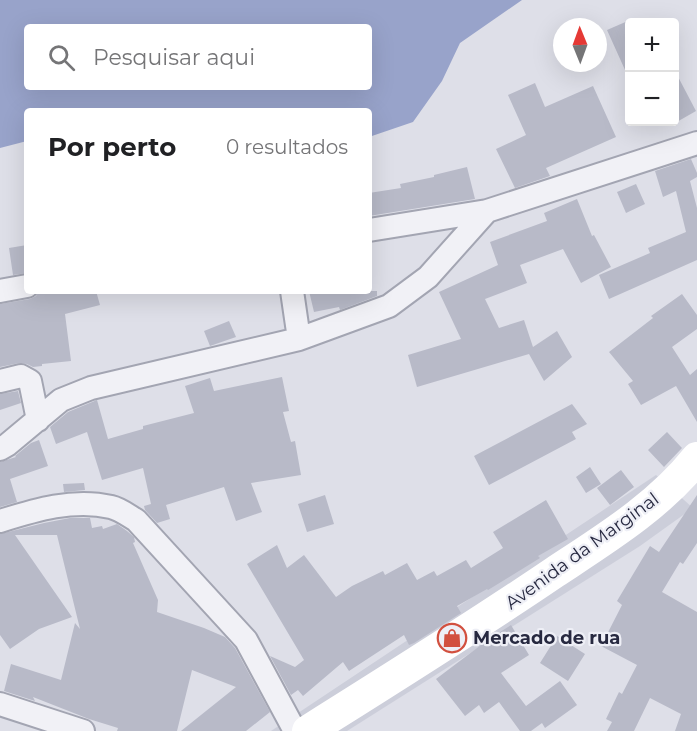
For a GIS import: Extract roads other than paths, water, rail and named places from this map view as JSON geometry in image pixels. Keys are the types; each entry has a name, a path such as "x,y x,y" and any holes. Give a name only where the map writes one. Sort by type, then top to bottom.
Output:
{"street":[{"path":"372,230 487,211 697,142"},
{"path":"0,449 61,400 91,388 299,339 389,306 428,277 487,211"},
{"path":"0,291 24,287"},
{"path":"292,294 299,339"},
{"path":"0,381 21,376 30,381 38,420"},
{"name":"Avenida da Marginal","path":"308,731 484,620 608,537 654,503 697,458"},
{"path":"0,521 50,507 84,504 113,507 136,520 246,640 295,731"},
{"path":"0,704 83,731"}],"water":[{"path":"0,0 522,0 460,43 442,81 413,122 372,136 372,108 24,108 24,142 0,148"}],"place":[{"name":"Mercado de rua","path":"452,638"}]}
